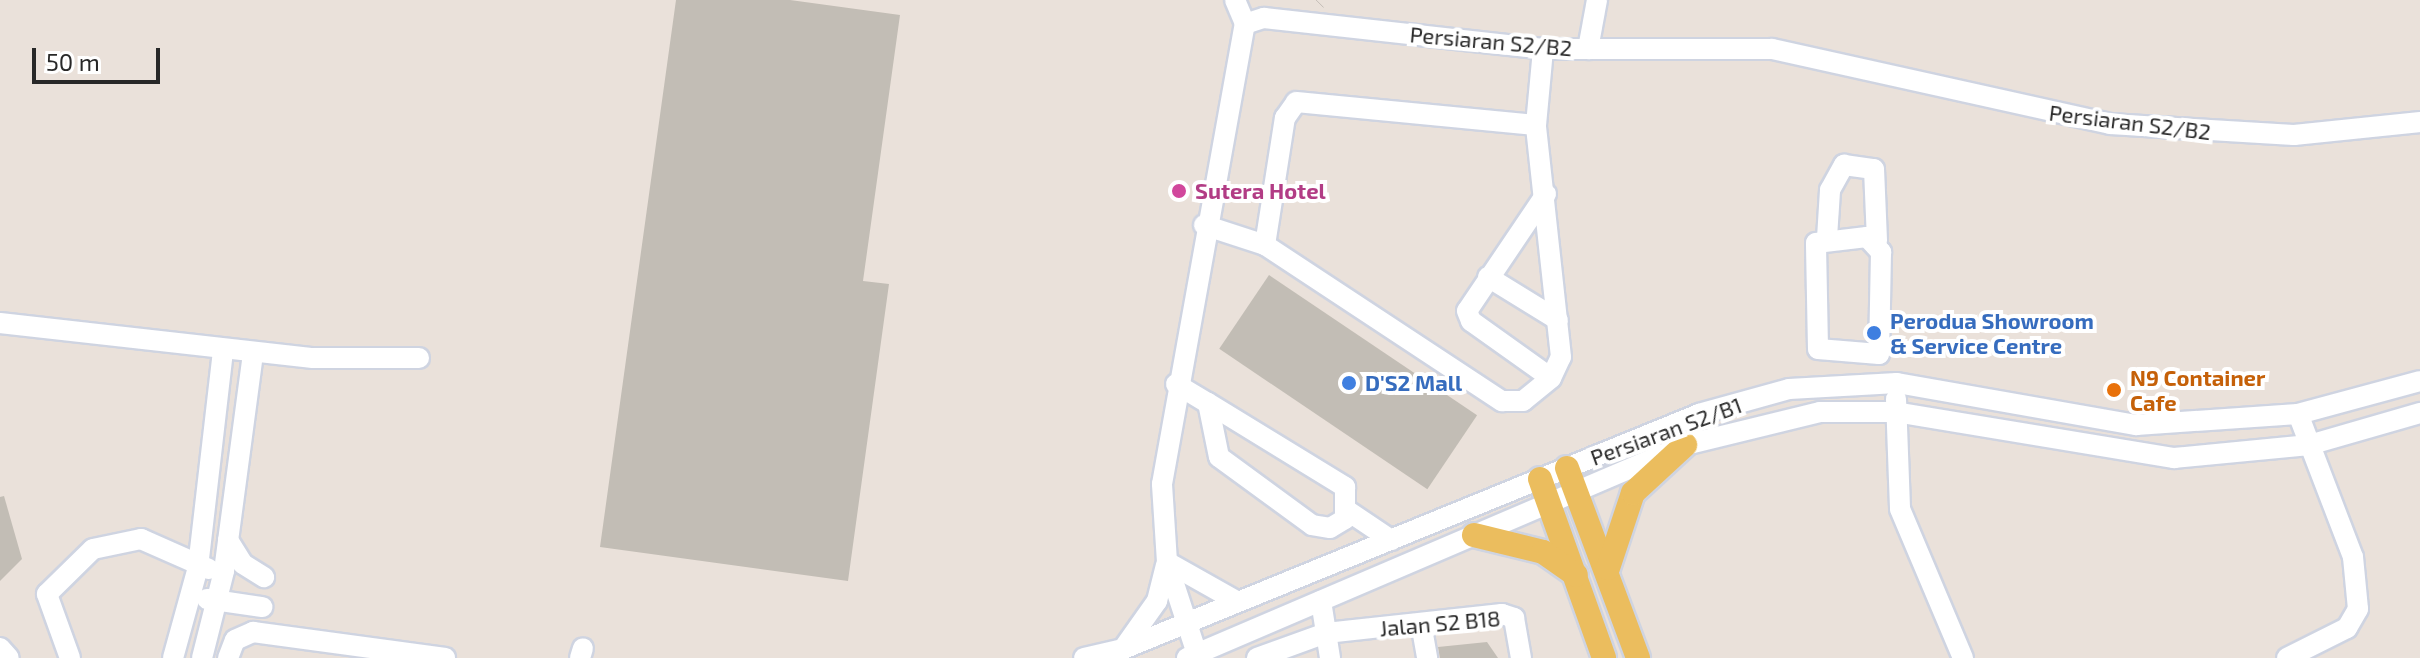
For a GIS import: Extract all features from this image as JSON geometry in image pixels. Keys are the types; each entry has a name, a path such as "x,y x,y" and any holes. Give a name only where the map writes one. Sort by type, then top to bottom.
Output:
{"main road":[{"path":"1608,568 1633,493 1685,445"},
{"path":"1567,468 1608,568 1638,658"},
{"path":"1540,479 1604,658"},
{"path":"1474,535 1543,552 1576,575"}],"street":[{"path":"1192,656 1187,623 1167,562 1162,484 1204,225 1245,24 1235,0"},
{"path":"1588,49 1597,0"},
{"name":"Persiaran S2/B2","path":"1245,24 1264,18 1543,49 1772,49 2110,124 2294,135 2420,122"},
{"path":"1204,225 1265,245 1502,401 1523,401 1551,378 1561,357 1546,194 1536,125 1543,49"},
{"path":"1265,245 1285,118 1296,102 1536,125"},
{"path":"1827,238 1836,170 1855,165 1874,169 1877,177 1882,335 1879,354 1867,355 1814,345 1815,246 1827,238 1877,241"},
{"path":"1546,194 1469,303 1471,321 1551,378"},
{"path":"1488,277 1558,320"},
{"path":"0,323 253,353 419,358"},
{"path":"173,658 198,567 223,350"},
{"path":"204,648 219,601 224,571 253,353"},
{"path":"1867,355 1868,384"},
{"name":"Persiaran S2/B1","path":"1084,658 1123,649 1714,410 1789,389 1897,383 2136,425 2298,414 2420,381"},
{"path":"1897,383 1895,412 1900,509 1963,658"},
{"path":"1176,384 1345,487 1348,511 1391,540"},
{"path":"1208,403 1219,457 1312,525 1330,528 1348,511"},
{"name":"Persiaran S2/B1","path":"1192,656 1685,445 1820,412 1895,412 2174,458 2309,445 2420,413"},
{"path":"2287,658 2347,628 2358,609 2353,557 2298,414"},
{"path":"70,658 47,594 93,549 141,539 198,567 224,571"},
{"path":"228,540 243,564 264,577"},
{"path":"1167,562 1238,602"},
{"path":"1123,649 1157,601 1167,562"},
{"path":"192,597 262,607 227,620 204,648"},
{"path":"1321,601 1330,658"},
{"name":"Jalan S2 B18","path":"1257,658 1326,633 1502,614 1514,618 1521,658"},
{"path":"1421,623 1427,658"},
{"path":"228,658 235,640 253,632 445,658"},
{"path":"0,648 9,658"}],"building":[{"path":"676,0 790,0 900,15 863,281 889,284 848,581 600,547"},
{"name":"D'S2 Mall","path":"1269,275 1477,415 1427,489 1219,349"},
{"path":"4,496 22,559 0,581 0,497"},
{"path":"1487,642 1498,658 1440,658 1438,647"}],"place":[{"name":"Sutera Hotel","path":"1179,191"},
{"name":"Perodua Showroom & Service Centre","path":"1874,333"},
{"name":"D'S2 Mall","path":"1349,383"},
{"name":"N9 Container Cafe","path":"2114,390"}]}
